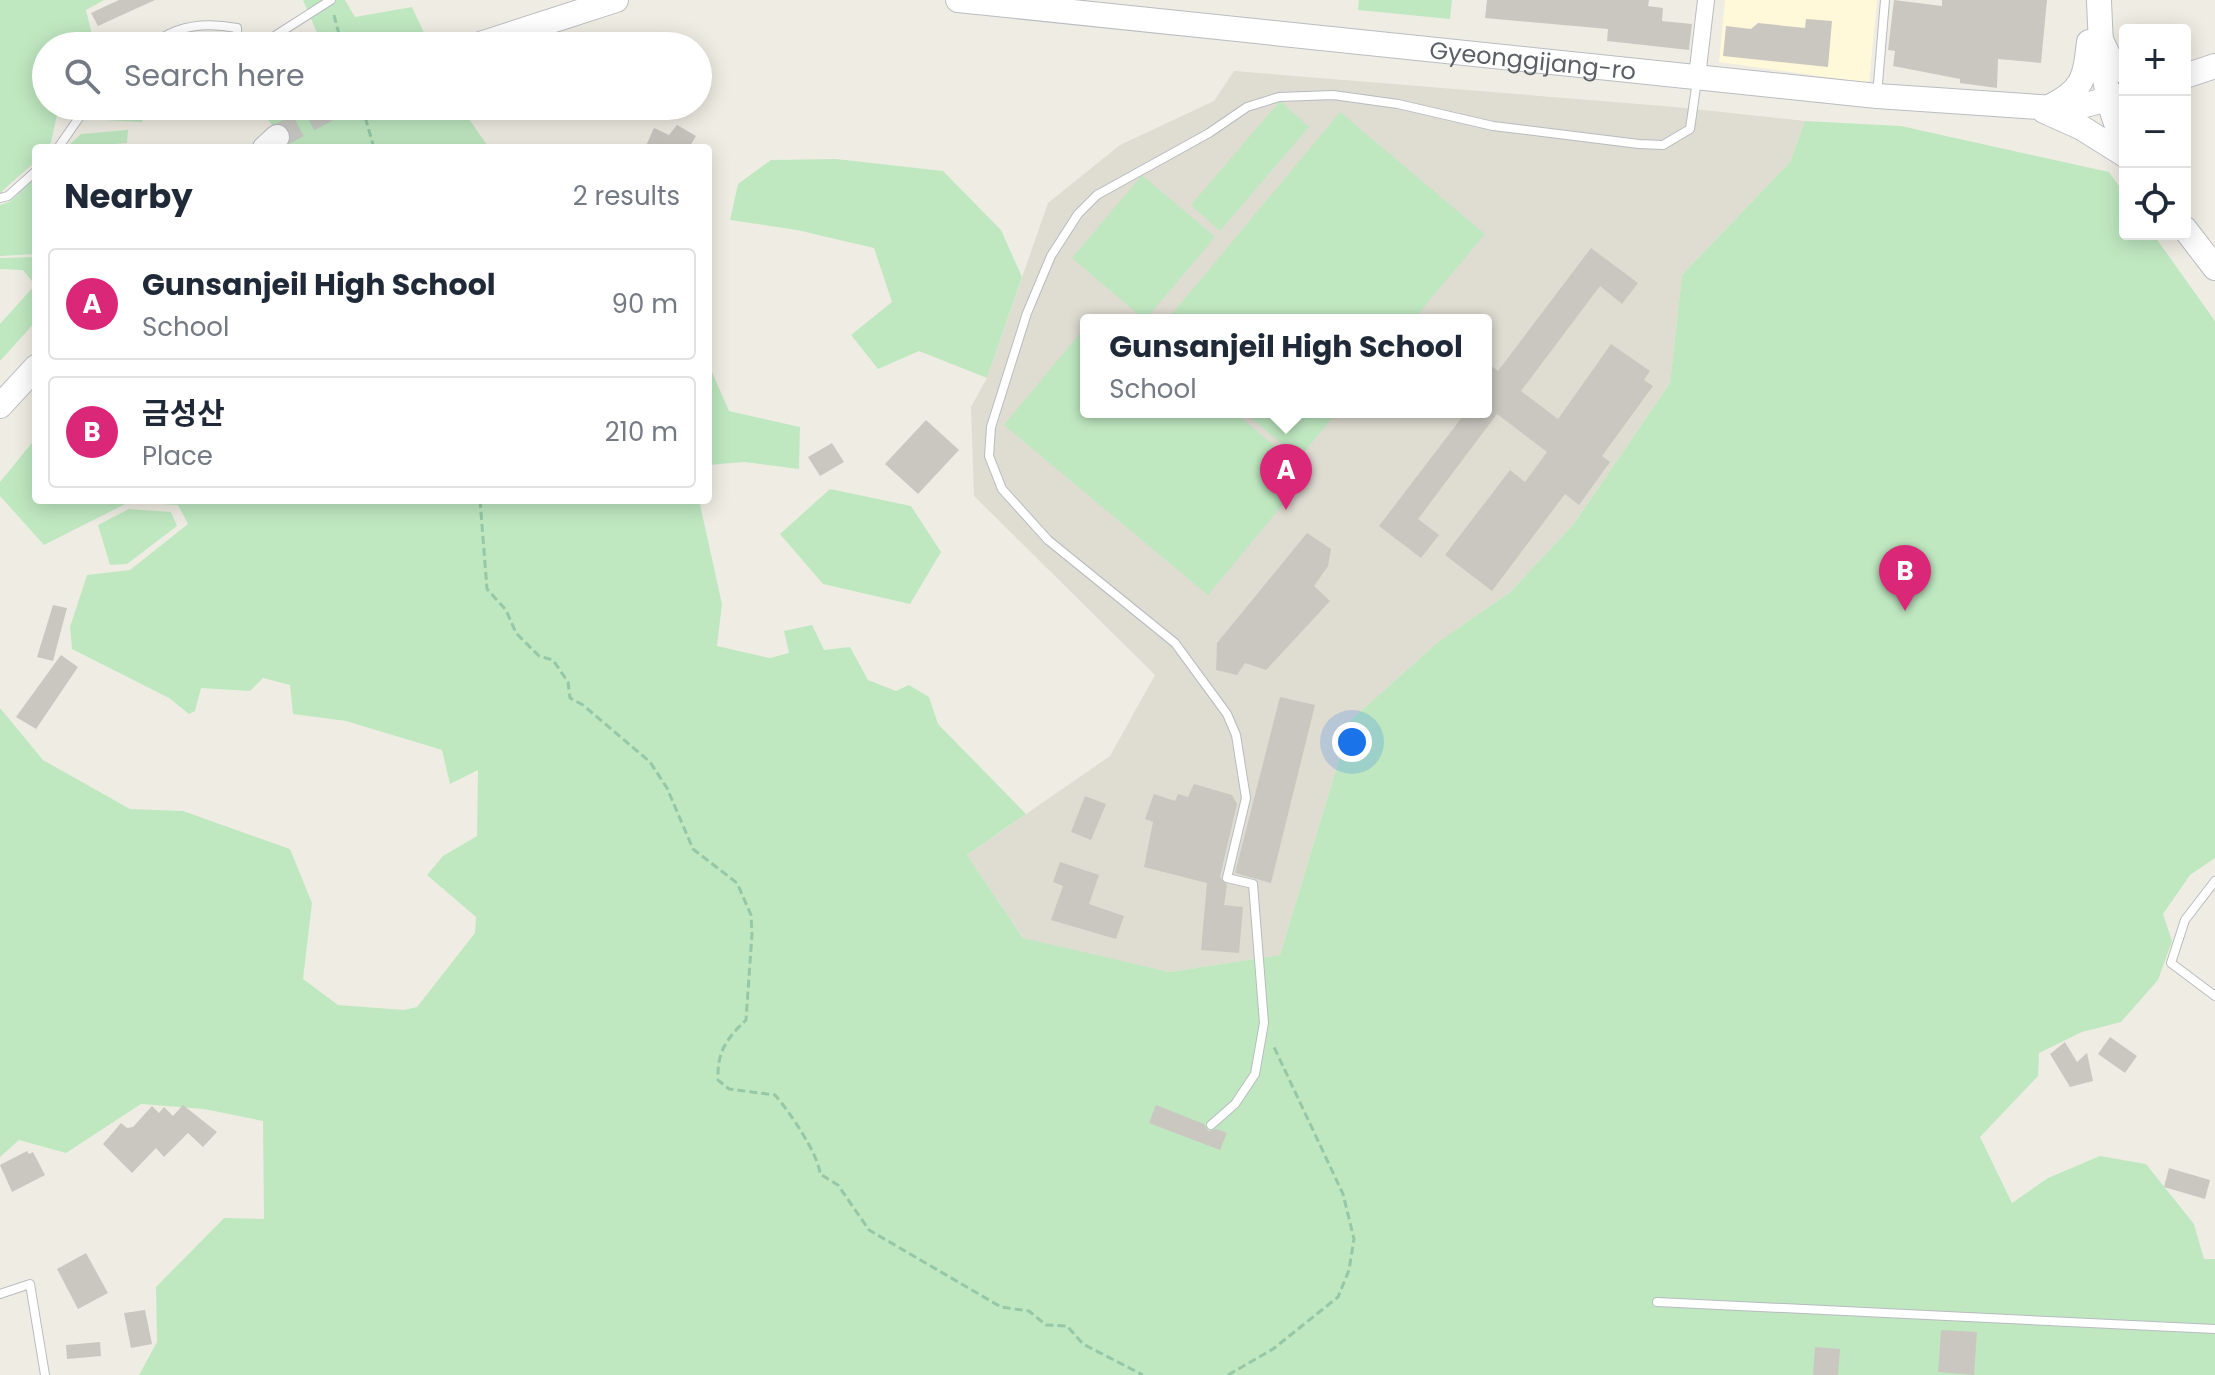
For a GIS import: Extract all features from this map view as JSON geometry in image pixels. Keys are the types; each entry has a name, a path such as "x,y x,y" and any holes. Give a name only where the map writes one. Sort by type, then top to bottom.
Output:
{"street":[{"path":"511,32 585,4 616,0"},
{"name":"Gyeonggijang-ro","path":"958,0 1877,96 2069,109 2117,98"},
{"path":"1697,77 1706,0"},
{"path":"2096,0 2101,40 2117,98"},
{"path":"2041,108 2065,100 2086,75 2096,0"},
{"path":"2101,40 2112,63 2119,68"},
{"path":"2191,74 2215,66"},
{"path":"2041,108 2119,151"},
{"path":"2191,237 2215,268"},
{"path":"0,406 32,371"}],"lane":[{"path":"281,32 331,0"},
{"path":"1877,96 1885,0"},
{"path":"178,32 210,23 237,28 237,32"},
{"path":"1211,1125 1235,1104 1255,1074 1264,1023 1253,884 1227,878 1246,798 1236,735 1227,714 1175,643 1048,540 1002,489 989,456 991,427 1027,313 1051,256 1078,214 1097,195 1209,133 1247,107 1279,97 1333,95 1585,140 1663,145 1690,129 1697,77"},
{"path":"61,144 77,120"},
{"path":"0,198 8,196 32,175"},
{"path":"2215,881 2185,920 2171,963 2215,996"},
{"path":"0,1294 30,1284 45,1375"},
{"path":"1657,1302 2215,1329"}],"path":[{"path":"333,12 338,32"},
{"path":"366,120 373,144"},
{"path":"480,504 487,589 506,610 516,633 539,656 553,660 568,682 570,698 583,705 650,762 667,788 693,849 737,883 751,915 746,1020 727,1038 717,1059 718,1080 729,1089 775,1095 793,1116 807,1147 820,1162 820,1174 838,1185 869,1230 1001,1307 1029,1311 1046,1325 1067,1326 1083,1344 1143,1375"},
{"path":"1228,1375 1273,1349 1338,1297 1349,1270 1354,1239 1343,1194 1264,1023"}],"shaded area":[{"path":"1725,0 1877,0 1869,83 1719,62"},
{"path":"1234,71 1675,107 1805,121 1790,162 1682,275 1670,383 1573,525 1509,593 1438,642 1351,720 1280,955 1170,972 1024,939 967,855 1110,756 1155,675 974,496 971,407 987,378 1048,203 1120,145 1214,101"}],"green space":[{"path":"0,0 104,0 86,10 91,32 32,32 32,120 56,120 50,144 32,144 32,165 0,193"},
{"path":"303,0 345,0 355,17 412,7 424,32 317,32"},
{"path":"1359,0 1452,0 1450,19 1358,10"},
{"path":"1280,101 1309,127 1220,231 1191,205"},
{"path":"1340,112 1485,234 1418,314 1172,314"},
{"path":"268,120 470,120 486,144 286,144"},
{"path":"1805,121 1901,126 2109,172 2119,186 2119,240 2157,240 2215,321 2215,858 2190,875 2163,914 2172,941 2158,980 2121,1022 2082,1032 2039,1053 2038,1076 1980,1137 2012,1203 2048,1178 2100,1156 2146,1164 2194,1224 2204,1259 2215,1259 2215,1375 139,1375 157,1342 156,1287 224,1218 264,1219 263,1121 204,1109 141,1104 66,1153 19,1140 0,1157 0,708 43,760 130,809 183,811 290,849 312,903 303,979 338,1005 404,1010 417,1007 475,933 476,917 427,875 443,856 477,836 478,770 450,784 442,750 346,721 293,714 290,685 263,678 250,691 201,688 195,711 189,714 169,698 72,649 70,627 87,575 130,570 188,524 178,505 162,504 700,504 722,604 717,646 770,658 789,653 784,631 812,625 824,650 850,647 868,680 896,691 909,685 929,697 938,724 1026,814 967,855 1023,938 1170,972 1280,955 1351,720 1438,642 1509,593 1573,525 1670,383 1682,275 1790,162"},
{"path":"128,130 127,143 70,144 81,134"},
{"path":"836,159 943,171 1001,230 1022,277 987,378 919,351 878,369 851,335 892,302 874,248 797,230 730,220 738,184 771,160"},
{"path":"1142,175 1215,237 1150,314 1138,314 1072,258"},
{"path":"32,181 32,254 0,256 0,205 11,201"},
{"path":"32,257 32,281 23,270 0,269 0,258"},
{"path":"32,288 32,325 0,361 0,324"},
{"path":"1080,333 1080,418 1241,418 1308,474 1208,595 1004,425"},
{"path":"712,372 729,411 800,427 799,469 744,462 712,465"},
{"path":"1251,418 1332,418 1299,458"},
{"path":"32,443 32,504 125,504 44,545 0,496 0,482"},
{"path":"830,489 911,506 941,552 910,604 823,584 780,534"},
{"path":"129,509 171,512 177,526 127,564 110,565 98,525"}],"building":[{"path":"119,0 155,0 98,26 91,13"},
{"path":"1487,0 1649,0 1648,6 1663,8 1662,21 1692,24 1689,50 1607,41 1608,29 1485,18"},
{"path":"1894,0 1942,6 1942,0 2047,0 2041,63 1998,59 1997,88 1960,83 1960,79 1893,66 1895,51 1888,50"},
{"path":"1806,19 1832,21 1828,67 1723,56 1726,26 1751,29 1758,23 1805,28"},
{"path":"677,125 696,136 691,144 647,144 654,128 669,135"},
{"path":"1591,248 1638,283 1622,304 1600,286 1521,391 1558,419 1611,344 1650,371 1644,380 1653,386 1602,456 1610,462 1579,505 1565,494 1492,591 1445,555 1510,470 1525,482 1547,452 1497,414 1418,519 1439,535 1421,558 1379,526 1461,418 1492,418 1492,366 1498,371"},
{"path":"926,420 959,450 918,494 885,464"},
{"path":"832,443 844,462 820,476 808,457"},
{"path":"1307,533 1331,549 1328,566 1314,586 1330,601 1266,670 1245,663 1237,675 1216,670 1217,643"},
{"path":"53,605 67,608 53,661 37,657"},
{"path":"61,655 78,667 36,729 16,717"},
{"path":"1280,697 1315,705 1271,883 1235,873"},
{"path":"1194,784 1232,795 1237,804 1220,877 1227,885 1224,905 1243,907 1239,953 1201,950 1207,883 1144,867 1153,822 1145,819 1154,794 1175,801 1178,794 1188,797"},
{"path":"1085,796 1106,804 1091,840 1071,832"},
{"path":"1060,862 1099,875 1089,904 1124,916 1116,939 1051,920 1063,886 1053,882"},
{"path":"2110,1037 2137,1056 2125,1073 2098,1054"},
{"path":"2065,1042 2077,1062 2087,1053 2093,1081 2070,1087 2050,1054"},
{"path":"183,1105 217,1132 203,1147 188,1133 164,1157 156,1148 132,1173 103,1144 121,1123 127,1128 133,1127 152,1106 159,1113 164,1107 173,1116"},
{"path":"1156,1105 1204,1124 1208,1131 1217,1129 1227,1133 1220,1150 1149,1123"},
{"path":"27,1151 29,1154 33,1152 45,1175 12,1192 0,1165"},
{"path":"2169,1168 2210,1180 2205,1199 2164,1187"},
{"path":"86,1253 108,1293 78,1309 57,1269"},
{"path":"145,1310 152,1344 131,1348 124,1313"},
{"path":"1941,1330 1977,1332 1974,1375 1938,1372"},
{"path":"100,1342 101,1356 67,1359 66,1345"},
{"path":"1815,1347 1840,1349 1838,1375 1813,1375"}],"tunnel":[{"path":"277,137 308,120"}],"place":[{"name":"Gunsanjeil High School","path":"1286,510"},
{"name":"금성산","path":"1905,611"}]}
